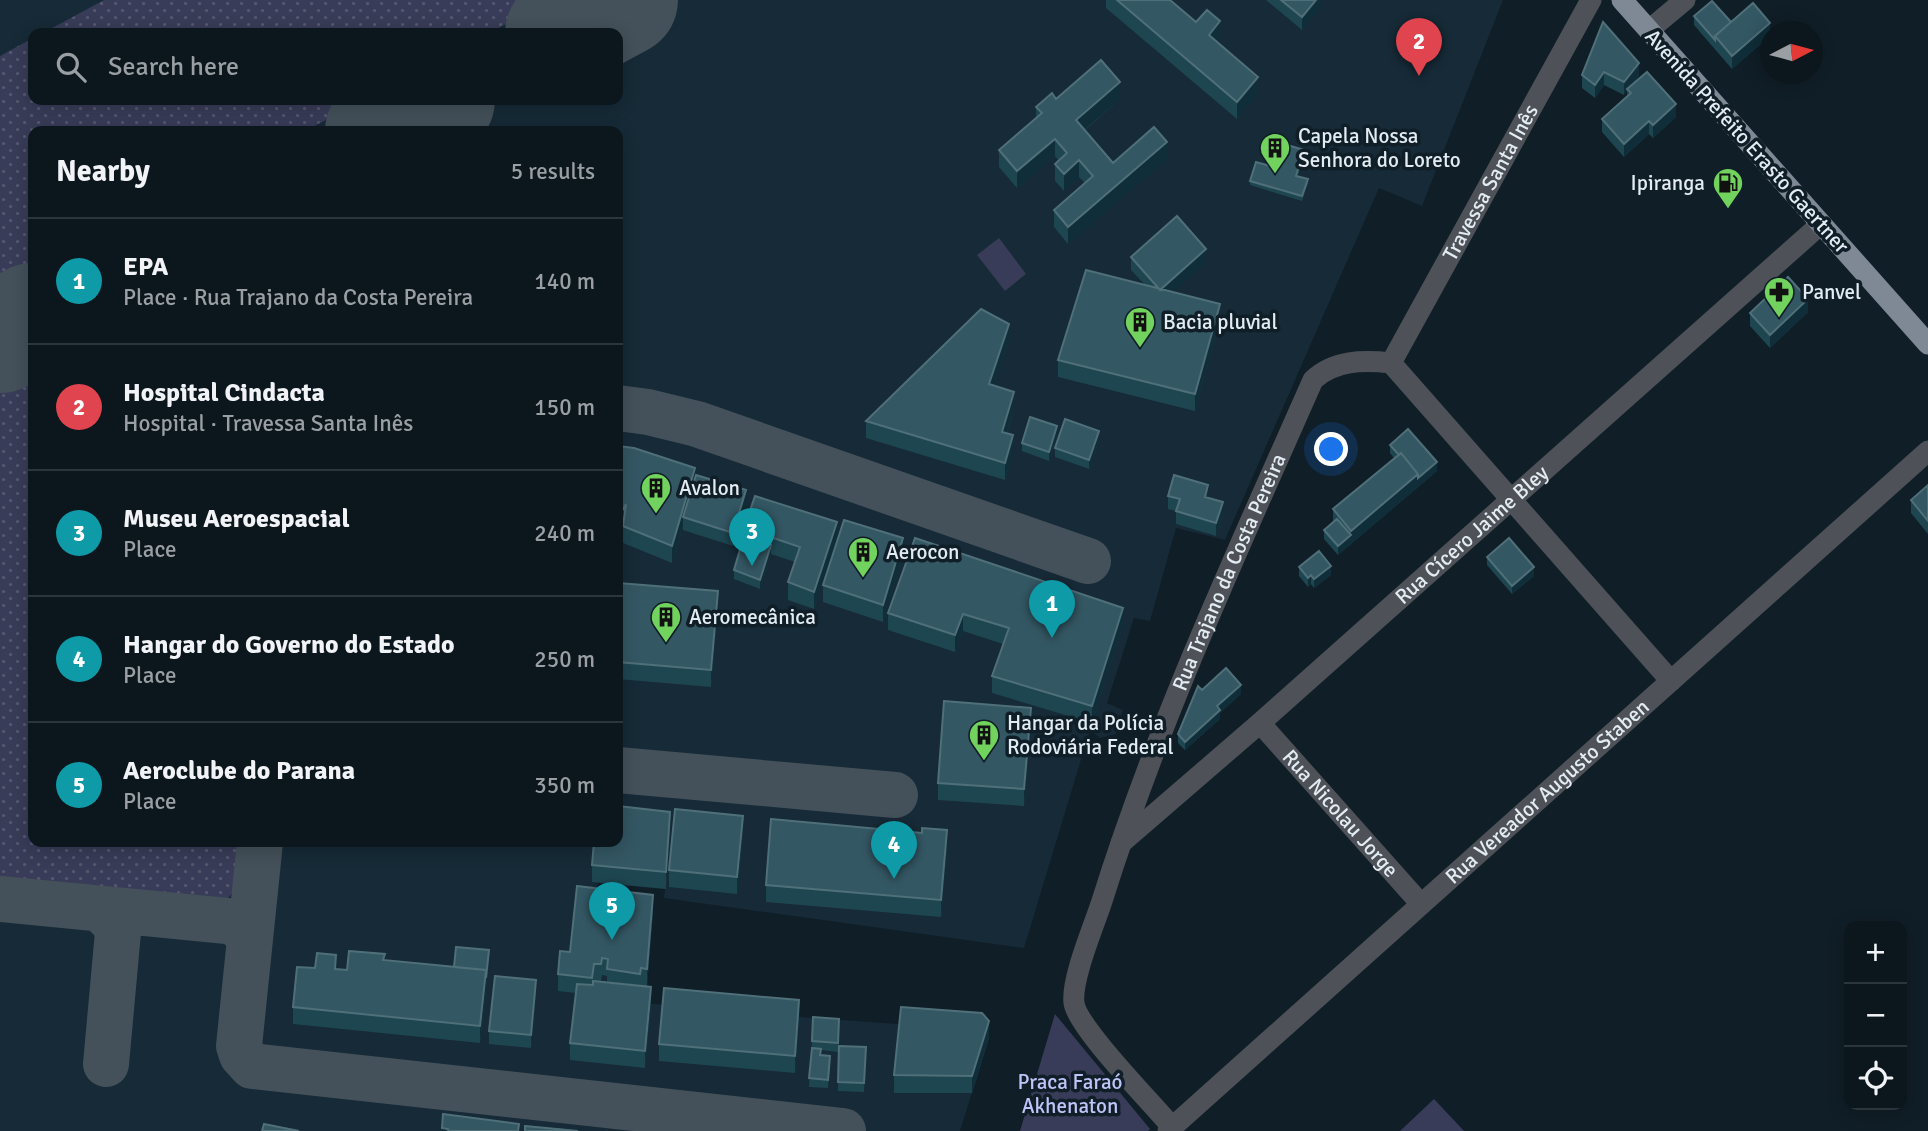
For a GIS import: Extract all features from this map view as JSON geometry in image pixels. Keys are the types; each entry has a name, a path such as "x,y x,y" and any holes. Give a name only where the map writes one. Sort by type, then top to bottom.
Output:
{"main road":[{"name":"Avenida Prefeito Erasto Gaertner","path":"1622,0 1928,344"}],"street":[{"name":"Travessa Santa Inês","path":"1391,363 1591,0"},
{"path":"1649,30 1685,0"},
{"name":"Rua Cícero Jaime Bley","path":"1121,843 1260,723 1821,224"},
{"name":"Rua Trajano da Costa Pereira","path":"1170,1129 1083,1025 1074,1004 1077,980 1121,843 1187,665 1313,380 1321,373 1343,364 1370,361 1391,363"},
{"path":"1391,363 1671,681"},
{"name":"Rua Vereador Augusto Staben","path":"1170,1129 1928,451"},
{"name":"Rua Nicolau Jorge","path":"1260,723 1421,904"}],"shaded area":[{"path":"0,0 1503,0 1422,206 1379,188 1225,540 1176,528 1150,621 1134,618 1107,703 1123,710 1116,734 1100,738 1090,730 1024,948 664,898 665,889 598,883 596,905 653,912 644,1003 982,1030 989,1038 960,1131 0,1131"}],"green space":[{"path":"104,0 552,0 499,28 52,28"},
{"path":"28,41 28,105 354,105 315,126 28,126 28,279 0,293 0,56"},
{"path":"999,238 1026,274 1005,291 977,255"},
{"path":"28,368 28,847 241,847 236,886 229,897 221,901 207,904 0,884 0,384"},
{"name":"Praca Faraó Akhenaton","path":"1055,1014 1150,1129 1148,1131 1020,1131"},
{"path":"1434,1099 1464,1131 1400,1131"}],"building":[{"path":"1117,0 1170,0 1196,22 1207,10 1220,21 1209,35 1258,77 1237,102"},
{"path":"1281,0 1316,0 1302,17"},
{"path":"1712,1 1731,22 1715,36 1715,40 1694,16"},
{"path":"1753,3 1768,21 1760,21 1760,32 1732,56 1715,36"},
{"path":"1603,22 1639,63 1624,82 1604,72 1595,85 1582,75"},
{"path":"1101,60 1120,82 1076,120 1113,163 1154,127 1167,142 1068,227 1054,210 1093,176 1079,160 1064,174 1055,164 1067,153 1055,139 1017,171 999,150 1042,113 1036,107 1052,93 1056,99"},
{"path":"1647,72 1676,104 1653,125 1649,121 1624,144 1602,119 1631,93 1627,89"},
{"name":"Capela Nossa Senhora do Loreto","path":"1277,142 1304,150 1296,176 1308,179 1302,196 1250,181 1256,162 1270,166"},
{"path":"1177,216 1206,249 1160,290 1131,257"},
{"name":"Bacia pluvial","path":"1086,270 1220,304 1195,394 1058,360"},
{"path":"1788,277 1808,299 1770,335 1750,313"},
{"path":"981,309 1009,324 989,384 1014,392 1002,432 1013,435 1005,463 866,421"},
{"path":"1030,417 1057,426 1049,452 1022,443"},
{"path":"1065,419 1099,431 1089,460 1055,448"},
{"path":"1408,429 1437,462 1418,478 1418,474 1401,453 1399,455 1390,445"},
{"name":"Avalon","path":"623,447 695,468 672,546 623,526 626,504 623,510"},
{"path":"1401,453 1418,474 1351,531 1333,509"},
{"path":"696,475 746,490 733,533 683,517"},
{"path":"1174,475 1208,485 1205,497 1223,502 1216,523 1176,511 1180,499 1168,496"},
{"path":"1928,485 1928,521 1911,500"},
{"path":"755,496 837,522 814,592 788,582 800,547 744,528"},
{"path":"1337,519 1351,535 1338,546 1324,530"},
{"name":"Aerocon","path":"844,520 903,538 883,605 823,585"},
{"path":"744,536 771,545 760,580 734,570"},
{"path":"915,538 1123,608 1092,706 992,676 1009,628 963,614 955,635 888,613"},
{"path":"1509,538 1534,567 1512,586 1487,557"},
{"path":"1319,551 1331,566 1314,579 1311,575 1308,578 1299,567"},
{"name":"Aeromecânica","path":"623,583 718,591 711,670 623,662"},
{"path":"1226,668 1241,685 1217,706 1220,710 1185,742 1178,734 1198,686 1202,690"},
{"name":"Hangar da Polícia Rodoviária Federal","path":"944,701 1031,708 1024,789 938,783"},
{"path":"623,807 670,812 666,872 592,865 594,847 623,847"},
{"path":"675,809 743,816 737,877 669,870"},
{"path":"771,819 922,833 922,828 947,830 941,900 766,885"},
{"path":"577,886 653,895 647,969 641,968 640,974 607,969 608,959 602,958 601,964 594,964 592,978 558,974 560,951 570,952"},
{"path":"456,947 489,950 486,978 486,970 454,967"},
{"path":"349,951 385,954 383,960 486,970 480,1026 293,1007 297,967 315,968 317,953 336,955 335,969 347,970"},
{"path":"495,976 536,980 531,1035 489,1031"},
{"path":"593,981 651,987 645,1051 570,1043 577,984 593,985"},
{"path":"664,988 799,1000 795,1056 659,1044"},
{"path":"901,1007 982,1013 989,1021 972,1076 894,1075"},
{"path":"813,1017 839,1019 838,1043 812,1041"},
{"path":"839,1046 866,1047 864,1083 838,1082"},
{"path":"812,1048 821,1049 820,1055 830,1056 828,1080 809,1078"},
{"path":"443,1114 519,1124 518,1131 448,1131 442,1128"},
{"path":"264,1124 299,1131 262,1131"},
{"path":"525,1126 578,1131 525,1131"}],"taxiway":[{"path":"623,409 697,424 1088,561"},
{"path":"623,770 895,795"},
{"path":"259,847 239,1046 242,1055 252,1066 843,1131"},
{"path":"0,899 227,921 237,924 250,937"},
{"path":"101,910 113,921 118,932 106,1064"}],"runway":[{"path":"570,28 622,0"},
{"path":"390,126 430,105"},
{"path":"0,337 28,322"}],"place":[{"name":"Hospital Cindacta","path":"1419,76"},
{"name":"Capela Nossa Senhora do Loreto","path":"1275,175"},
{"name":"Ipiranga","path":"1728,210"},
{"name":"Panvel","path":"1779,319"},
{"name":"Bacia pluvial","path":"1140,349"},
{"name":"Avalon","path":"656,515"},
{"name":"Museu Aeroespacial","path":"752,566"},
{"name":"Aerocon","path":"863,579"},
{"name":"EPA","path":"1052,638"},
{"name":"Aeromecânica","path":"666,644"},
{"name":"Hangar da Polícia Rodoviária Federal","path":"984,762"},
{"name":"Hangar do Governo do Estado","path":"894,879"},
{"name":"Aeroclube do Parana","path":"612,940"}]}
